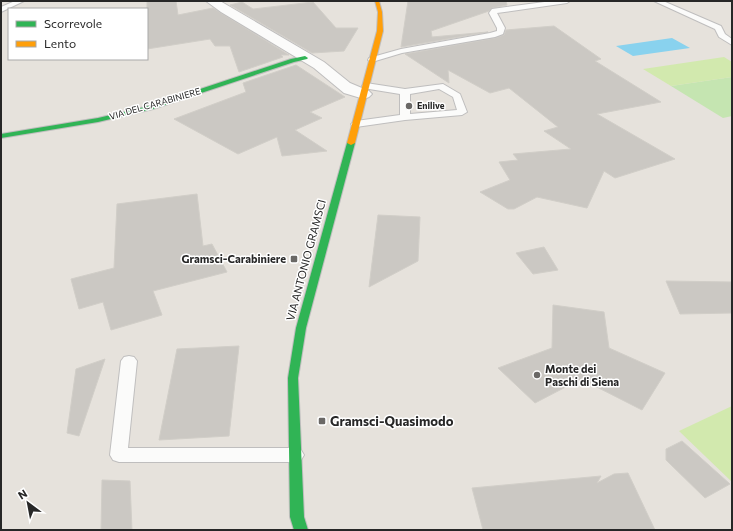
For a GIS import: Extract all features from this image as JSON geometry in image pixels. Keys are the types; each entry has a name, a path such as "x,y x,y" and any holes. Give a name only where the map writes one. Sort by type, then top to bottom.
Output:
{"main road":[{"name":"VIA ANTONIO GRAMSCI","path":"301,530 297,517 293,378 301,328 380,31 380,12 377,1"},
{"name":"VIA DEL CARABINIERE","path":"1,136 76,125 131,112 172,101 293,60 305,58"}],"street":[{"path":"212,1 324,68 353,92 365,90"}],"lane":[{"path":"1,10 21,1"},
{"path":"372,60 401,51 492,35 500,32 501,28 493,13 494,11 567,1"},
{"path":"657,1 722,28 722,35 732,43"},
{"path":"356,124 405,117 462,112 457,96 440,86 405,92 365,90"},
{"path":"405,92 405,117"},
{"path":"129,361 119,455 295,455"}],"green space":[{"path":"724,57 732,62 732,77 671,86 643,69"},
{"path":"732,77 732,116 723,118 671,86"},
{"path":"732,406 732,482 679,431"}],"water":[{"path":"672,38 690,48 633,56 616,46"}],"building":[{"path":"147,1 176,1 178,15 213,8 289,55 281,55 283,57 239,72 230,46 215,46 210,39 148,49"},
{"path":"408,1 506,1 507,5 492,8 489,11 431,31 432,37 488,32 401,47"},
{"path":"242,2 253,9 313,2 336,28 358,28 344,51 312,53 230,5"},
{"path":"554,26 601,59 595,61 661,102 597,114 675,159 615,178 604,171 587,208 537,197 514,209 508,209 480,192 510,180 499,162 518,160 513,154 571,149 544,131 558,127 509,88 490,93 448,70 449,83 405,54 495,38 504,35 506,30"},
{"path":"296,65 345,97 310,112 322,118 295,130 327,151 282,156 277,137 238,154 174,119 246,92 243,83"},
{"path":"197,194 203,246 212,244 227,272 153,291 162,315 111,330 103,302 79,309 71,279 114,268 117,204"},
{"path":"378,215 420,217 418,261 369,287"},
{"path":"544,247 558,270 533,274 516,253"},
{"path":"666,281 732,282 732,313 680,314"},
{"path":"553,305 604,312 609,348 665,373 642,410 581,379 535,403 498,368 552,348"},
{"path":"239,346 229,436 159,440 177,349"},
{"path":"105,359 79,436 67,433 76,369"},
{"path":"682,441 730,484 705,498 666,460 666,449"},
{"path":"628,473 655,530 483,530 472,488 601,476 597,483 614,474"},
{"path":"102,480 130,481 132,530 101,530"}],"traffic: fast":[{"path":"1,136 98,120 151,108 293,60 305,58"},
{"path":"301,530 297,517 293,378 301,328 351,143"}],"traffic: slow":[{"path":"351,143 380,31 380,12 377,1"}],"place":[{"name":"Enilive","path":"409,106"},
{"name":"Gramsci-Carabiniere","path":"294,259"},
{"name":"Monte dei Paschi di Siena","path":"537,375"},
{"name":"Gramsci-Quasimodo","path":"322,421"}]}
